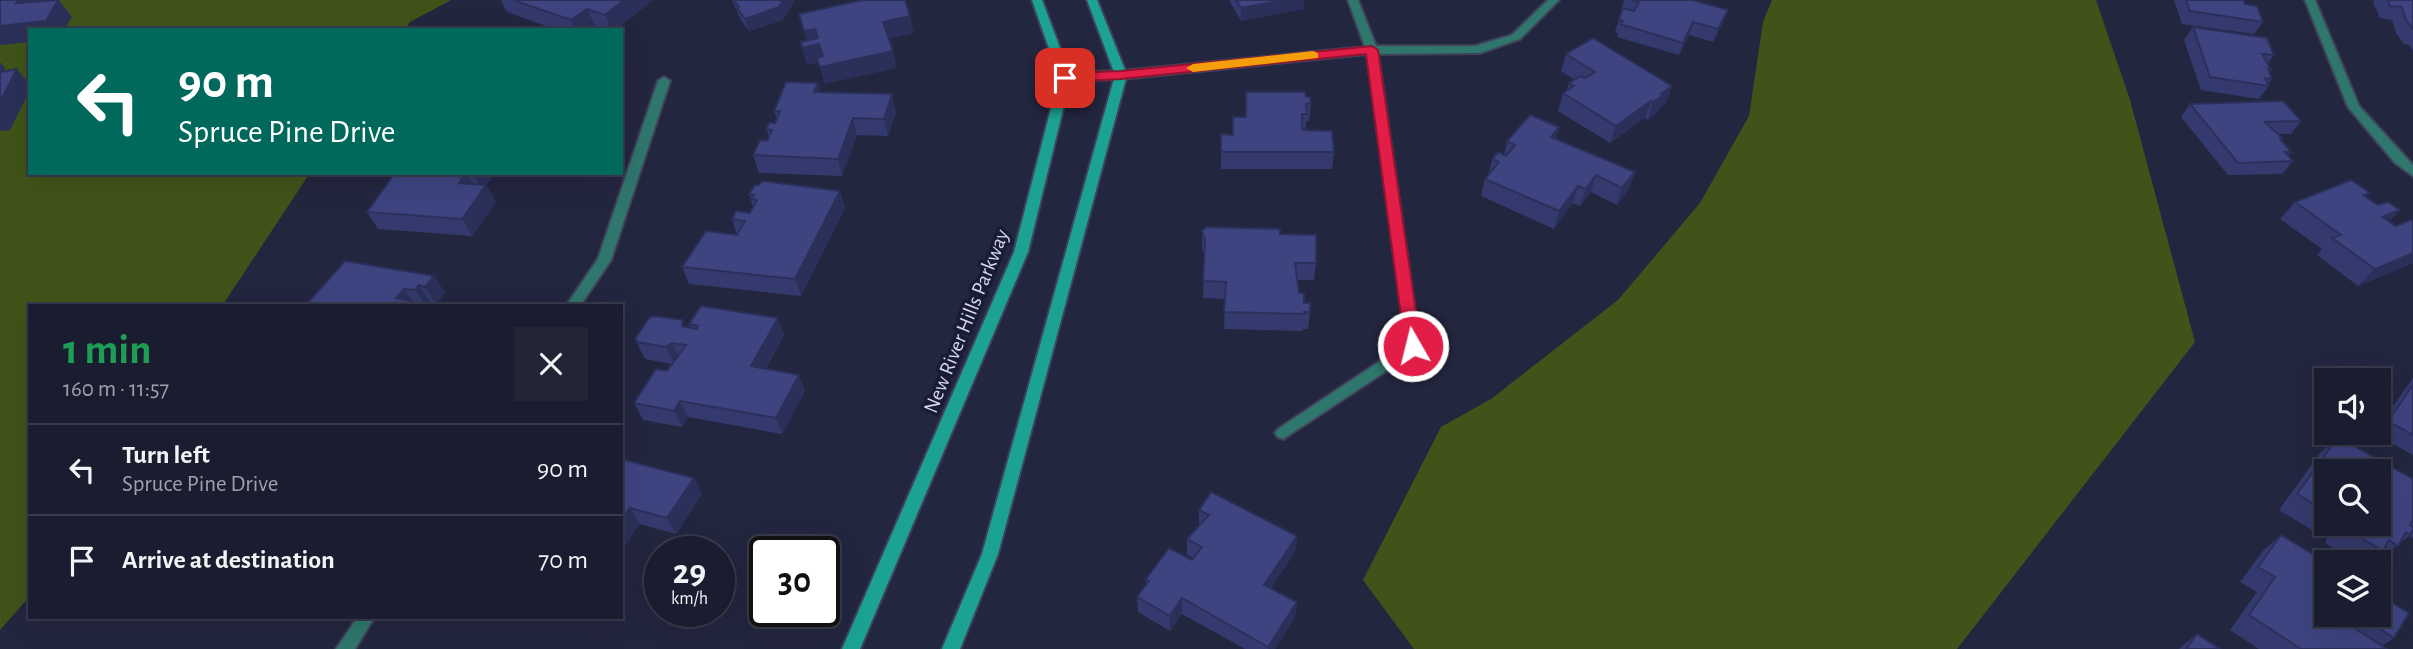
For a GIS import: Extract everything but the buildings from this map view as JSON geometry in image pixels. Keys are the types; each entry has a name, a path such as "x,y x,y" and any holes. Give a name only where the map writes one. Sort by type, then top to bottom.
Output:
{"street":[{"path":"1037,0 1065,78 1372,50 1476,50 1516,37 1554,0"},
{"path":"951,649 990,554 1121,75 1092,0"},
{"path":"1283,433 1413,346 1372,50 1353,0"},
{"path":"2310,0 2354,107 2399,160 2413,172"},
{"name":"New River Hills Parkway","path":"851,649 1021,252 1065,78"},
{"path":"574,304 604,260 664,81"},
{"path":"345,649 365,619"}],"green space":[{"path":"0,0 451,0 410,22 406,28 28,28 28,175 309,175 223,304 28,304 28,598 0,630"},
{"path":"1772,0 2096,0 2130,100 2195,342 1957,649 1414,649 1363,580 1441,427 1491,399 1618,300 1700,203 1749,116 1763,22"}],"slow traffic":[{"path":"1193,68 1313,56"}],"route":[{"path":"1065,78 1372,50 1413,346"}]}
